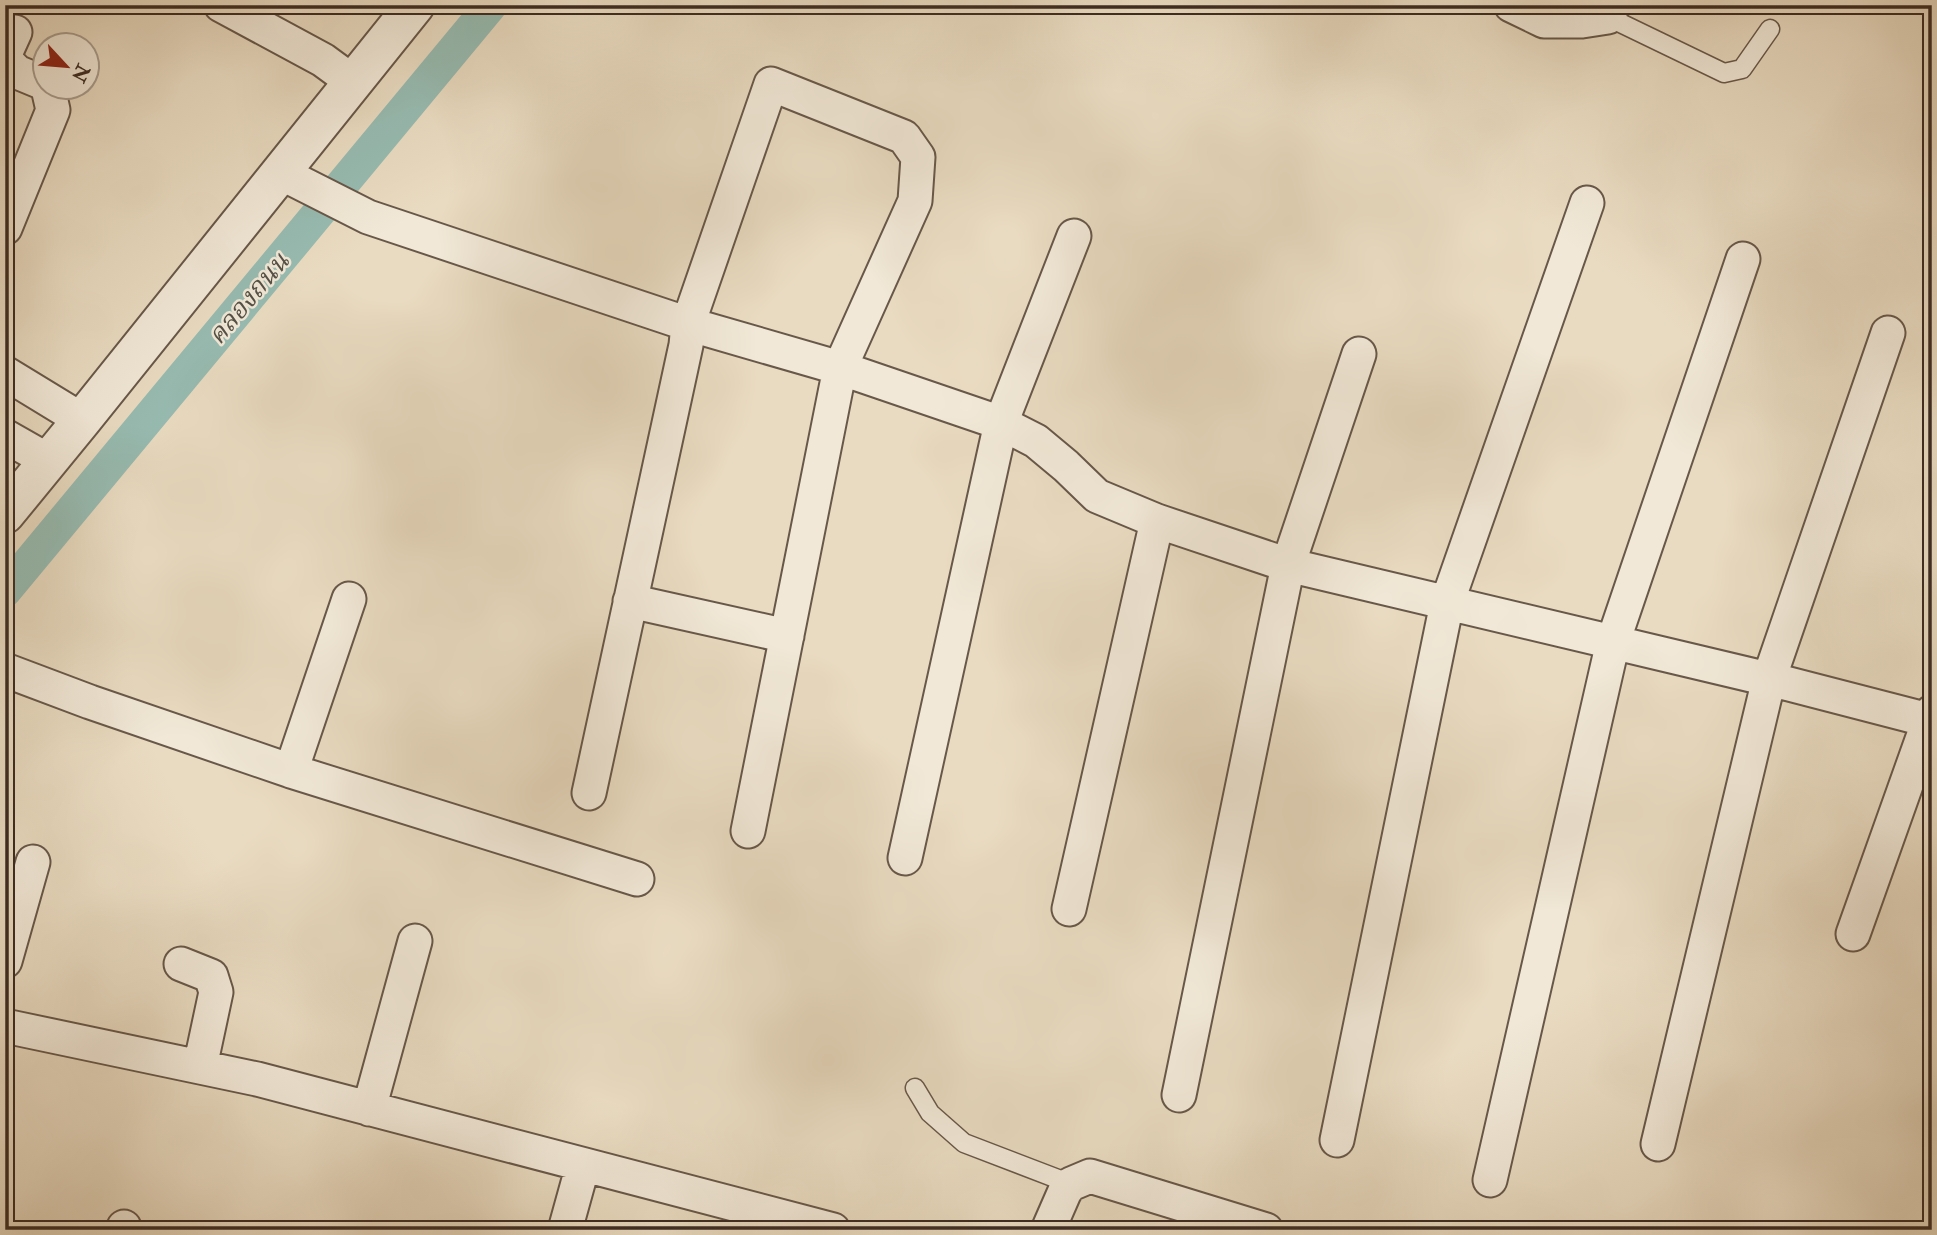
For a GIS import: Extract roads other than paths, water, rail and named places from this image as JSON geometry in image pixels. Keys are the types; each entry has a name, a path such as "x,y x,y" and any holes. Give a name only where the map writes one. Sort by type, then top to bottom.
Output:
{"street":[{"path":"221,5 323,60 353,82"},
{"path":"5,514 82,420 293,179 353,82 415,5"},
{"path":"1511,5 1544,21 1601,14"},
{"path":"8,49 17,72 32,77"},
{"path":"589,793 686,345 688,324 771,84 904,137 918,157 915,201 839,368 748,831"},
{"path":"5,228 53,110 51,102"},
{"path":"293,179 368,217 688,324 934,398 1000,423 1036,441 1097,496 1157,521 1288,565 1931,718 1853,934"},
{"path":"1337,1140 1447,603 1587,203"},
{"path":"905,858 1000,423 1074,236"},
{"path":"1490,1180 1613,642 1743,259"},
{"path":"1658,1144 1769,679 1888,333"},
{"path":"1179,1095 1288,565 1359,354"},
{"path":"5,373 82,420"},
{"path":"5,436 49,461"},
{"path":"1069,909 1157,521"},
{"path":"291,771 349,599"},
{"path":"630,601 787,636"},
{"path":"7,671 291,771 637,879"},
{"path":"5,961 33,862"},
{"path":"369,1109 415,941"},
{"path":"181,964 211,976 216,992 200,1067"},
{"path":"5,1026 257,1079 833,1230"},
{"path":"565,1230 583,1165"},
{"path":"1048,1230 1065,1191 1071,1184 1090,1176 1266,1230"}],"lane":[{"path":"1601,14 1724,73 1742,69 1770,29"},
{"path":"915,1088 930,1113 964,1143 1071,1184"}],"waterway":[{"name":"คลองถนน","path":"5,591 491,5"}]}
